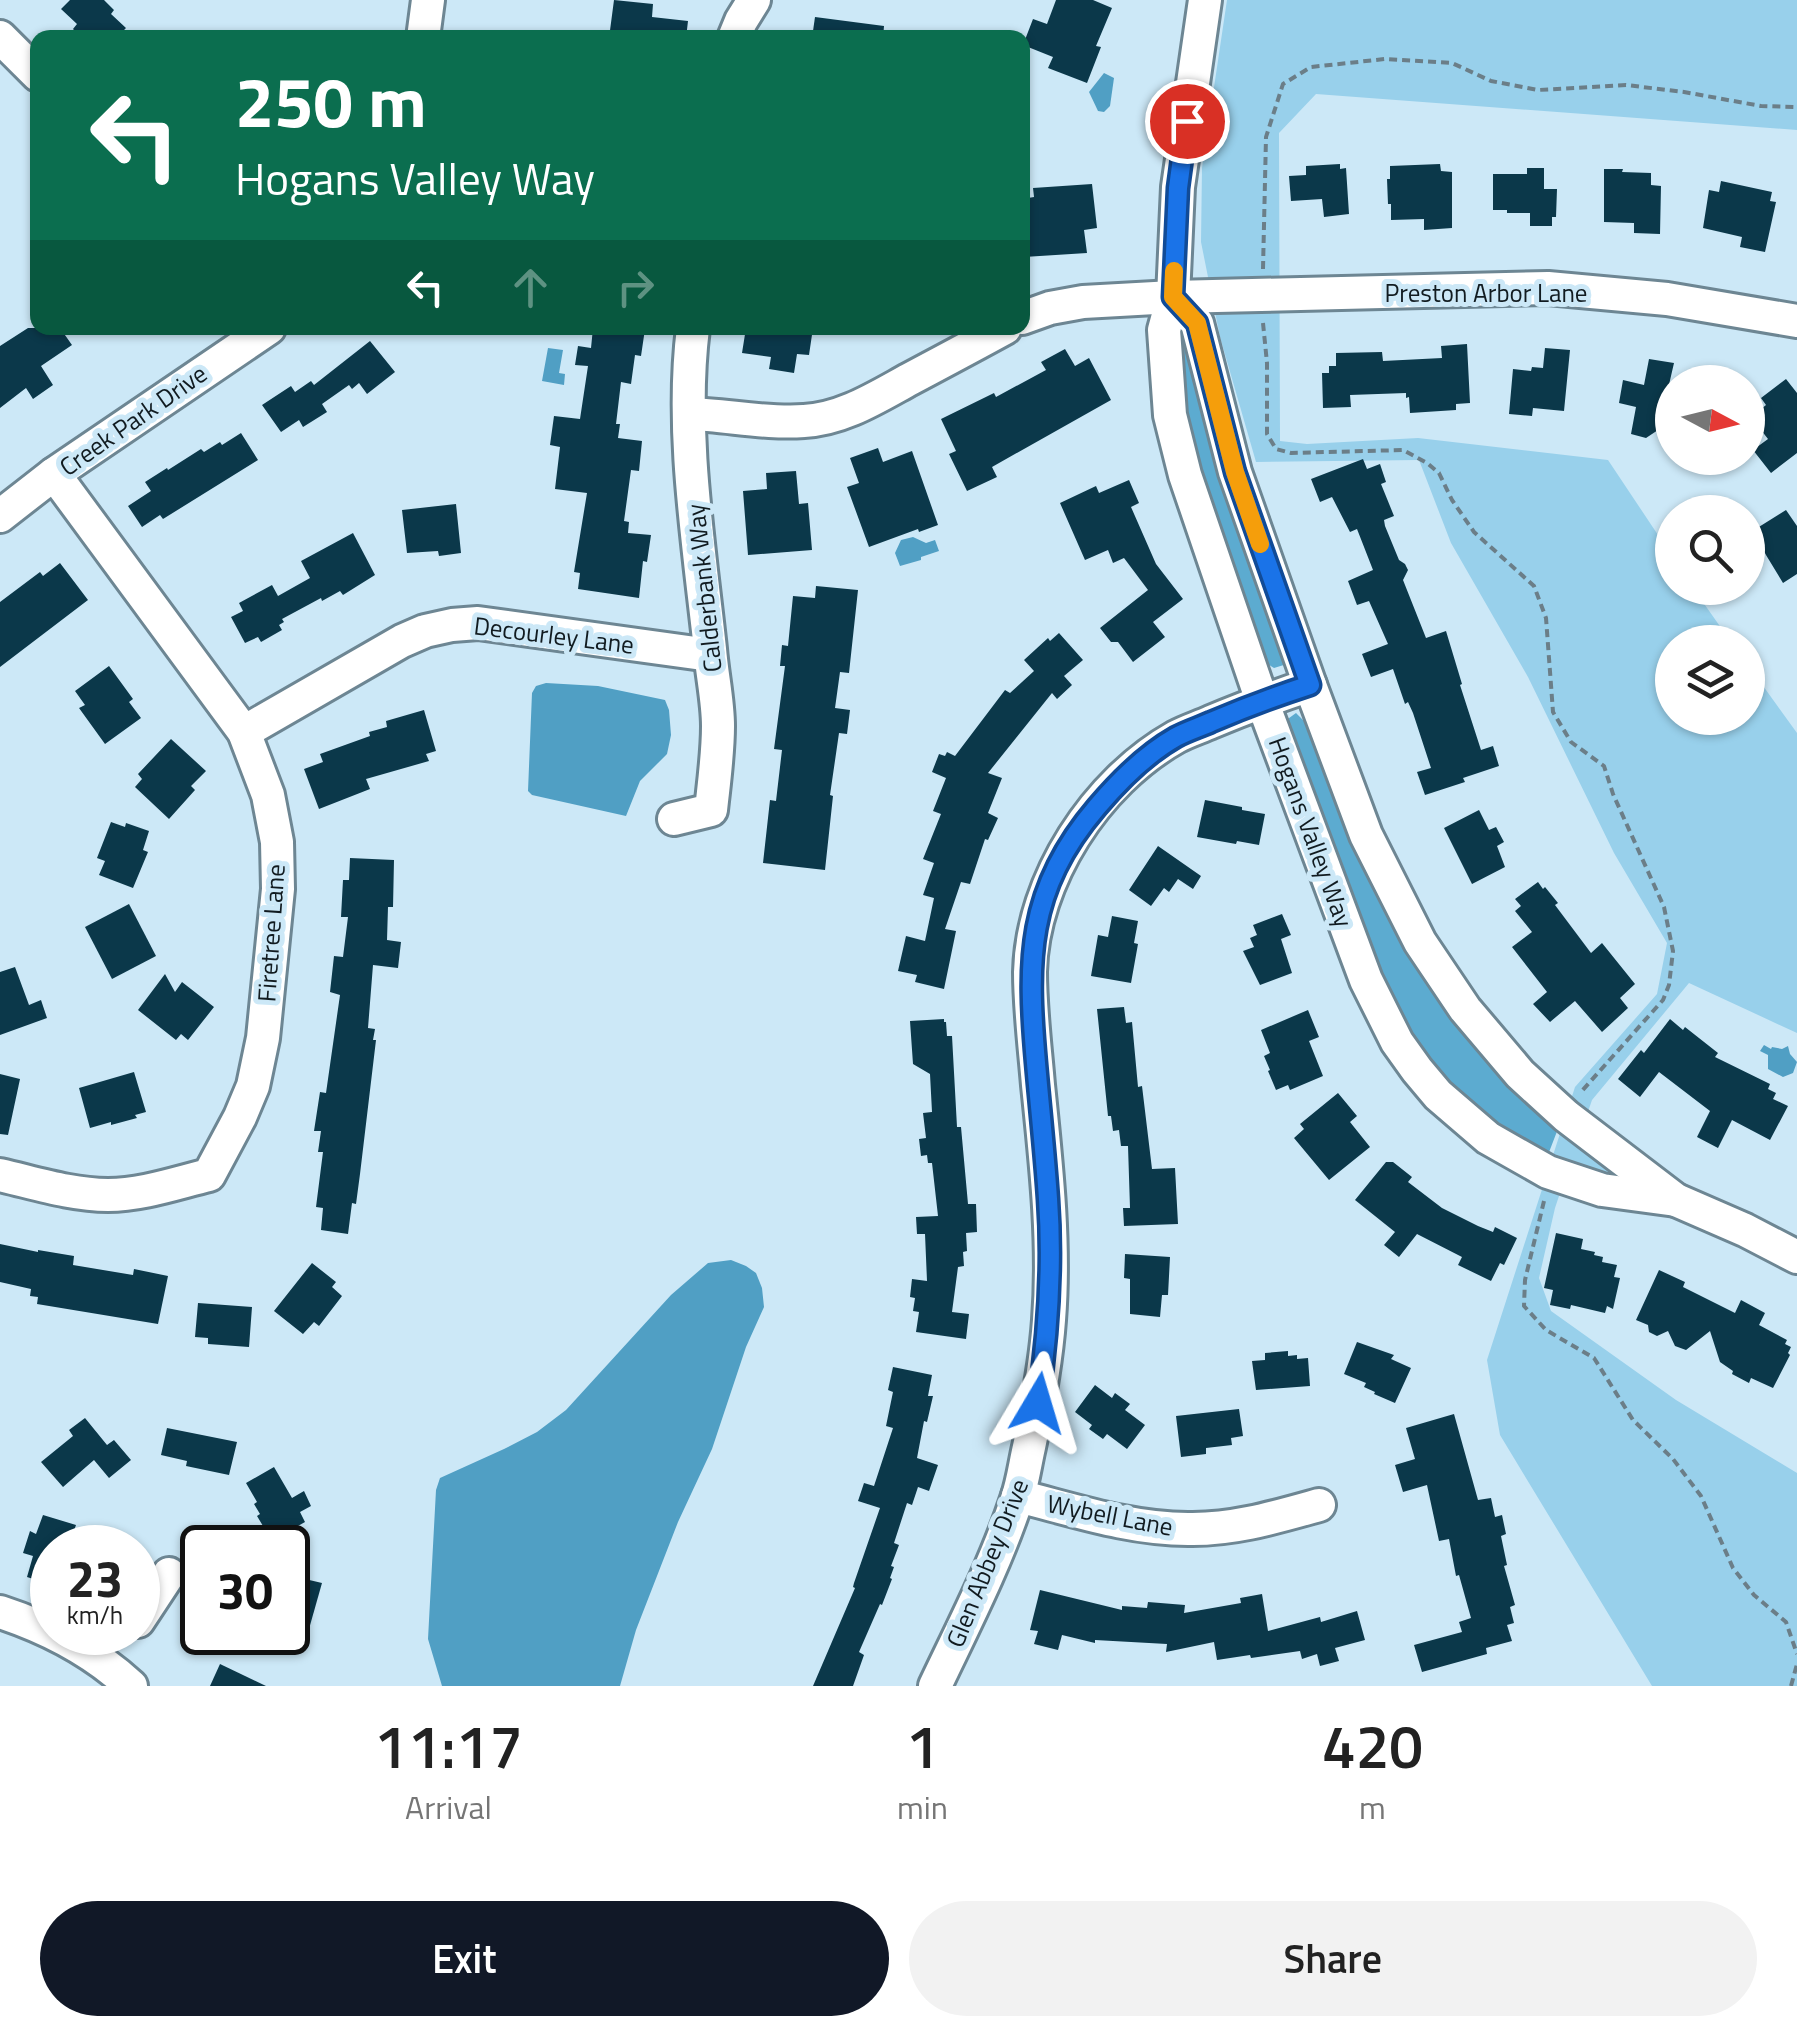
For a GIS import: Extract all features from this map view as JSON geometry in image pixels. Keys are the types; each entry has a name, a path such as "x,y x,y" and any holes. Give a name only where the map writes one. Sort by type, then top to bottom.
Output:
{"street":[{"path":"424,30 428,0"},
{"path":"737,30 754,0"},
{"name":"Hogans Valley Way","path":"1205,0 1178,188 1173,297 1164,330 1170,415 1184,474 1262,700 1366,980 1397,1042 1438,1095 1488,1138 1552,1173 1602,1190 1676,1200"},
{"path":"0,37 30,66"},
{"name":"Preston Arbor Lane","path":"1030,315 1083,302 1173,297 1548,288 1668,299 1797,321"},
{"name":"Hogans Valley Way","path":"1173,297 1197,323 1235,472 1310,685 1366,835 1420,942 1465,1009 1520,1074 1569,1119 1676,1200 1797,1257"},
{"name":"Calderbank Way","path":"674,819 710,810 717,764 718,722 689,414 688,367 693,335"},
{"path":"689,414 805,422 830,417 857,408 993,335"},
{"name":"Creek Park Drive","path":"0,516 228,338"},
{"name":"Firetree Lane","path":"0,1175 110,1195 141,1192 208,1175 253,1086 277,904 277,842 268,795 244,732 54,474"},
{"name":"Decourley Lane","path":"244,732 402,641 452,625 493,624 710,655"},
{"name":"Glen Abbey Drive","path":"935,1686 1018,1496 1038,1403 1049,1319 1050,1248 1030,967 1045,894 1078,829 1143,760 1177,737 1262,700 1310,685"},
{"name":"Wybell Lane","path":"1018,1496 1110,1520 1190,1529 1265,1521 1319,1505"},
{"path":"160,1587 169,1574"},
{"path":"0,1612 46,1630 120,1675"}],"path":[{"path":"1569,1119 1580,1093 1664,1000 1673,951 1664,906 1604,766 1571,742 1553,712 1546,618 1534,586 1474,532 1439,473 1426,463 1403,450 1291,453 1276,449 1268,434 1268,362 1262,295 1266,137 1283,84 1311,67 1385,59 1452,62 1491,81 1538,90 1626,84 1761,106 1797,108"},
{"path":"1552,1173 1525,1280 1524,1306 1546,1330 1594,1358 1633,1420 1673,1459 1701,1496 1734,1568 1754,1595 1786,1622 1797,1654"},
{"path":"1792,1686 1797,1664"}],"shaded area":[{"path":"1227,0 1797,0 1797,130 1316,94 1279,133 1280,441 1307,444 1418,438 1608,460 1655,530 1655,605 1705,605 1719,625 1655,625 1655,735 1765,735 1765,689 1797,733 1797,1033 1689,983 1592,1100 1580,1135 1615,1164 1613,1173 1604,1181 1568,1169 1539,1278 1551,1311 1676,1400 1797,1473 1797,1686 1652,1686 1500,1435 1487,1360 1575,1087 1657,994 1667,943 1614,853 1528,677 1451,543 1419,460 1256,462 1220,337 1201,242 1202,168"},
{"path":"1104,73 1114,78 1110,106 1104,112 1098,111 1089,92"},
{"path":"1182,325 1287,664 1274,668 1263,661 1183,425 1176,329"},
{"path":"548,348 563,350 559,373 565,374 564,385 542,381"},
{"path":"913,537 926,543 935,540 939,551 900,566 895,553 901,540"},
{"path":"536,686 598,686 665,700 671,735 667,754 640,781 626,816 528,791 532,693"},
{"path":"1296,713 1308,725 1332,788 1561,1121 1546,1160 1516,1144 1429,1067 1397,1019 1285,721"},
{"path":"1764,1045 1771,1049 1788,1046 1797,1062 1793,1073 1783,1077 1768,1069 1768,1055 1760,1051"},
{"path":"731,1260 756,1273 764,1307 746,1347 712,1449 678,1522 636,1630 620,1686 442,1686 428,1639 436,1490 440,1478 537,1432 566,1410 671,1295 708,1263"}],"building":[{"path":"70,0 104,0 114,10 111,14 126,28 74,30 77,24 61,9"},
{"path":"614,0 653,4 652,17 688,21 687,30 610,30"},
{"path":"1056,0 1093,0 1112,8 1096,46 1101,47 1087,83 1048,68 1053,57 1030,48 1029,30 1033,19 1047,24"},
{"path":"815,17 884,26 884,30 813,30"},
{"path":"1340,164 1340,169 1346,168 1349,214 1324,217 1322,199 1291,201 1289,176 1306,175 1306,166"},
{"path":"1440,164 1441,171 1452,172 1452,228 1424,230 1424,219 1391,220 1387,179 1390,166"},
{"path":"1527,168 1544,168 1544,189 1557,189 1552,226 1530,226 1530,213 1493,210 1493,174 1527,174"},
{"path":"1604,169 1651,173 1651,185 1661,186 1660,234 1634,233 1634,223 1604,222"},
{"path":"1721,181 1772,192 1770,201 1776,202 1765,252 1740,247 1742,237 1703,228 1709,190 1719,192"},
{"path":"1092,184 1097,228 1084,230 1087,253 1030,257 1033,188"},
{"path":"28,328 30,335 65,335 72,345 41,366 53,385 33,399 26,388 0,408 0,346"},
{"path":"592,335 644,335 641,356 635,355 631,384 621,382 616,424 620,424 618,438 642,441 639,471 631,470 624,521 629,522 628,533 651,535 639,598 578,589 580,573 574,572 587,493 555,489 560,447 550,445 554,416 580,419 588,366 575,365 578,346 591,348"},
{"path":"745,335 812,335 809,355 797,354 794,373 769,369 771,357 742,353"},
{"path":"370,341 395,372 367,394 359,383 352,389 349,385 322,404 327,412 303,427 299,420 281,432 262,405 291,386 295,392 311,381 314,385"},
{"path":"1467,344 1470,403 1456,404 1456,410 1410,413 1406,393 1350,395 1351,407 1323,408 1322,373 1329,373 1329,366 1336,366 1336,353 1382,352 1383,361 1442,358 1441,346"},
{"path":"1545,348 1570,350 1564,411 1533,408 1532,416 1509,414 1513,369 1543,368"},
{"path":"1065,349 1075,366 1089,358 1111,400 992,467 997,477 967,491 949,454 956,451 941,419 994,393 996,397 1046,370 1041,362"},
{"path":"1649,359 1674,363 1655,365 1655,432 1646,438 1631,434 1636,407 1619,403 1623,380 1644,385"},
{"path":"1786,379 1797,393 1797,453 1771,473 1765,465 1765,395"},
{"path":"241,433 258,460 163,519 160,515 142,527 128,506 151,491 145,482 201,449 204,452 220,442 222,445"},
{"path":"878,448 883,462 912,451 938,525 869,547 847,487 859,483 850,458"},
{"path":"1363,459 1367,469 1380,464 1386,482 1381,484 1394,516 1384,520 1385,526 1399,560 1408,570 1403,580 1426,638 1446,631 1481,750 1493,746 1499,766 1425,795 1417,772 1431,768 1413,713 1408,702 1405,704 1393,669 1371,677 1362,654 1388,644 1369,601 1357,605 1348,581 1373,570 1357,529 1350,532 1332,497 1320,502 1311,479"},
{"path":"796,471 799,504 808,503 812,550 748,555 743,491 767,489 766,473"},
{"path":"1129,480 1139,503 1131,507 1156,564 1183,599 1153,622 1165,637 1133,662 1118,642 1111,642 1100,628 1148,590 1124,558 1113,563 1108,550 1085,560 1060,503 1096,486 1099,493"},
{"path":"456,504 461,553 407,553 402,510"},
{"path":"1786,510 1797,526 1797,574 1783,583 1765,553 1765,523"},
{"path":"353,533 375,575 343,595 340,591 322,601 321,598 282,619 282,630 261,642 258,637 245,643 231,617 243,611 239,603 272,585 278,596 310,578 301,561"},
{"path":"60,563 88,600 0,667 0,602 40,572 43,576"},
{"path":"816,586 858,590 849,673 840,672 835,708 850,710 847,734 839,733 825,870 763,863 770,800 776,801 782,750 774,749 785,666 780,666 782,645 788,646 793,596 815,598"},
{"path":"1059,633 1083,660 1064,676 1072,685 1057,699 1052,693 988,773 1002,778 988,813 998,818 988,840 985,839 970,884 961,882 945,929 956,931 944,989 915,982 917,975 898,971 906,936 925,941 934,898 923,895 934,863 923,859 941,814 933,811 946,778 932,772 939,754 955,756 1005,690 1010,693 1034,671 1024,660"},
{"path":"109,666 133,699 129,702 141,718 105,744 79,708 85,705 75,691"},
{"path":"424,710 436,751 426,754 429,761 366,779 370,789 319,809 304,769 323,762 320,754 387,727 386,721"},
{"path":"171,739 206,771 169,819 135,787 142,779 138,774"},
{"path":"1205,800 1265,814 1259,845 1197,837"},
{"path":"1479,810 1489,830 1496,827 1504,842 1497,846 1505,867 1472,884 1444,828"},
{"path":"111,822 149,831 143,850 148,852 133,888 99,875 105,861 97,858"},
{"path":"1158,846 1201,876 1193,889 1178,879 1169,892 1164,888 1151,906 1129,890"},
{"path":"350,858 394,860 393,907 388,907 387,940 401,942 398,968 373,965 368,1028 375,1029 376,1040 356,1204 352,1203 348,1234 321,1230 323,1208 316,1207 323,1152 318,1152 321,1131 314,1131 320,1092 326,1093 340,995 330,992 334,956 343,957 348,917 341,917 343,880 349,880"},
{"path":"1538,882 1558,903 1555,905 1591,953 1602,943 1635,984 1620,998 1628,1008 1602,1032 1575,1001 1550,1022 1533,1004 1547,992 1512,947 1532,932 1515,911 1521,906 1515,899"},
{"path":"129,904 156,956 112,979 85,927"},
{"path":"1282,914 1291,935 1281,939 1292,973 1260,985 1243,951 1254,947 1250,938 1257,935 1253,925"},
{"path":"1112,916 1138,921 1131,983 1091,976 1098,935 1108,937"},
{"path":"15,967 29,1005 41,1000 47,1018 0,1035 0,972"},
{"path":"165,974 175,992 182,982 214,1007 188,1040 181,1034 176,1040 138,1010"},
{"path":"1124,1007 1126,1023 1132,1022 1152,1169 1175,1168 1178,1224 1124,1226 1123,1208 1130,1208 1128,1146 1121,1146 1119,1130 1113,1131 1108,1116 1097,1009"},
{"path":"1308,1010 1319,1037 1309,1041 1323,1076 1290,1090 1288,1085 1276,1090 1264,1056 1270,1053 1261,1030"},
{"path":"944,1019 947,1036 952,1036 957,1127 961,1127 968,1204 976,1204 977,1232 966,1233 967,1251 963,1252 964,1266 958,1267 952,1312 969,1314 966,1339 916,1332 919,1312 913,1311 915,1298 910,1297 912,1279 927,1281 925,1234 917,1234 916,1217 938,1216 932,1163 928,1163 927,1155 921,1156 919,1139 926,1138 923,1113 932,1112 930,1074 913,1064 910,1021"},
{"path":"1670,1019 1718,1053 1715,1057 1770,1084 1768,1089 1776,1093 1773,1099 1788,1106 1770,1140 1732,1120 1718,1148 1697,1137 1710,1111 1659,1072 1640,1097 1618,1079"},
{"path":"134,1072 146,1112 135,1115 137,1118 90,1128 79,1088"},
{"path":"0,1074 20,1079 8,1135 0,1134"},
{"path":"1338,1093 1357,1116 1350,1122 1370,1147 1329,1180 1294,1138 1304,1129 1300,1124"},
{"path":"1386,1162 1393,1162 1412,1177 1408,1182 1442,1208 1493,1232 1495,1227 1517,1238 1491,1281 1458,1265 1462,1257 1417,1234 1399,1257 1384,1245 1395,1232 1355,1200"},
{"path":"1556,1233 1583,1239 1581,1249 1595,1252 1594,1255 1603,1257 1602,1262 1617,1265 1614,1277 1620,1278 1613,1309 1607,1306 1605,1313 1571,1305 1570,1309 1550,1305 1553,1290 1544,1288"},
{"path":"0,1244 74,1256 73,1265 133,1275 134,1269 168,1276 158,1324 37,1304 38,1297 30,1296 31,1289 0,1282"},
{"path":"1125,1254 1170,1257 1168,1295 1162,1295 1160,1317 1130,1314"},
{"path":"312,1263 336,1282 332,1287 342,1296 319,1326 314,1322 303,1334 274,1311"},
{"path":"1659,1270 1735,1313 1741,1300 1765,1313 1759,1325 1787,1340 1785,1344 1791,1347 1773,1388 1751,1378 1749,1383 1732,1374 1720,1362 1710,1331 1686,1350 1675,1346 1668,1331 1657,1336 1649,1332 1648,1325 1636,1320"},
{"path":"198,1303 252,1307 249,1347 208,1344 208,1338 195,1337"},
{"path":"1357,1342 1394,1355 1391,1359 1411,1368 1395,1403 1374,1394 1364,1387 1366,1383 1344,1374"},
{"path":"1288,1351 1288,1356 1308,1358 1310,1386 1256,1390 1252,1361 1265,1360 1265,1353"},
{"path":"893,1367 932,1375 928,1396 933,1396 917,1458 938,1465 929,1491 918,1487 912,1505 907,1503 894,1543 899,1545 891,1566 892,1579 859,1652 864,1655 853,1686 813,1686 855,1588 880,1508 858,1501 864,1483 874,1486 893,1428 886,1426"},
{"path":"1095,1385 1112,1398 1115,1393 1130,1404 1125,1410 1145,1425 1127,1449 1107,1434 1103,1439 1075,1412"},
{"path":"1239,1409 1243,1436 1231,1438 1232,1445 1206,1448 1206,1454 1181,1457 1176,1416"},
{"path":"1454,1414 1478,1500 1491,1498 1495,1517 1502,1515 1506,1534 1501,1536 1507,1565 1504,1566 1515,1605 1510,1607 1514,1623 1507,1625 1512,1641 1486,1648 1487,1654 1422,1672 1414,1645 1462,1632 1459,1622 1471,1618 1459,1575 1456,1576 1449,1539 1439,1541 1427,1485 1403,1492 1395,1465 1415,1459 1406,1428"},
{"path":"85,1418 107,1445 114,1440 131,1460 109,1478 94,1460 63,1487 41,1462 73,1436 69,1430"},
{"path":"167,1428 237,1442 229,1475 186,1466 187,1461 161,1455"},
{"path":"274,1467 292,1498 304,1491 311,1506 300,1512 305,1522 262,1525 254,1504 257,1502 246,1483"},
{"path":"43,1515 76,1525 39,1525"},
{"path":"30,1531 30,1555 23,1553"},
{"path":"310,1580 322,1583 310,1625"},
{"path":"1040,1590 1122,1610 1122,1606 1147,1608 1148,1602 1185,1605 1184,1613 1241,1603 1240,1598 1262,1594 1268,1631 1357,1611 1365,1640 1335,1648 1339,1661 1320,1666 1317,1654 1302,1659 1300,1651 1217,1660 1214,1642 1166,1652 1167,1644 1095,1643 1062,1635 1058,1650 1034,1644 1038,1631 1030,1630"},
{"path":"220,1664 266,1686 210,1686"}],"slow traffic":[{"path":"1174,271 1173,297 1197,323 1235,472 1260,544"}],"route":[{"path":"1038,1403 1049,1319 1050,1248 1030,967 1045,894 1078,829 1143,760 1177,737 1262,700 1310,685 1235,472 1197,323 1173,297 1178,188 1187,121"}]}
